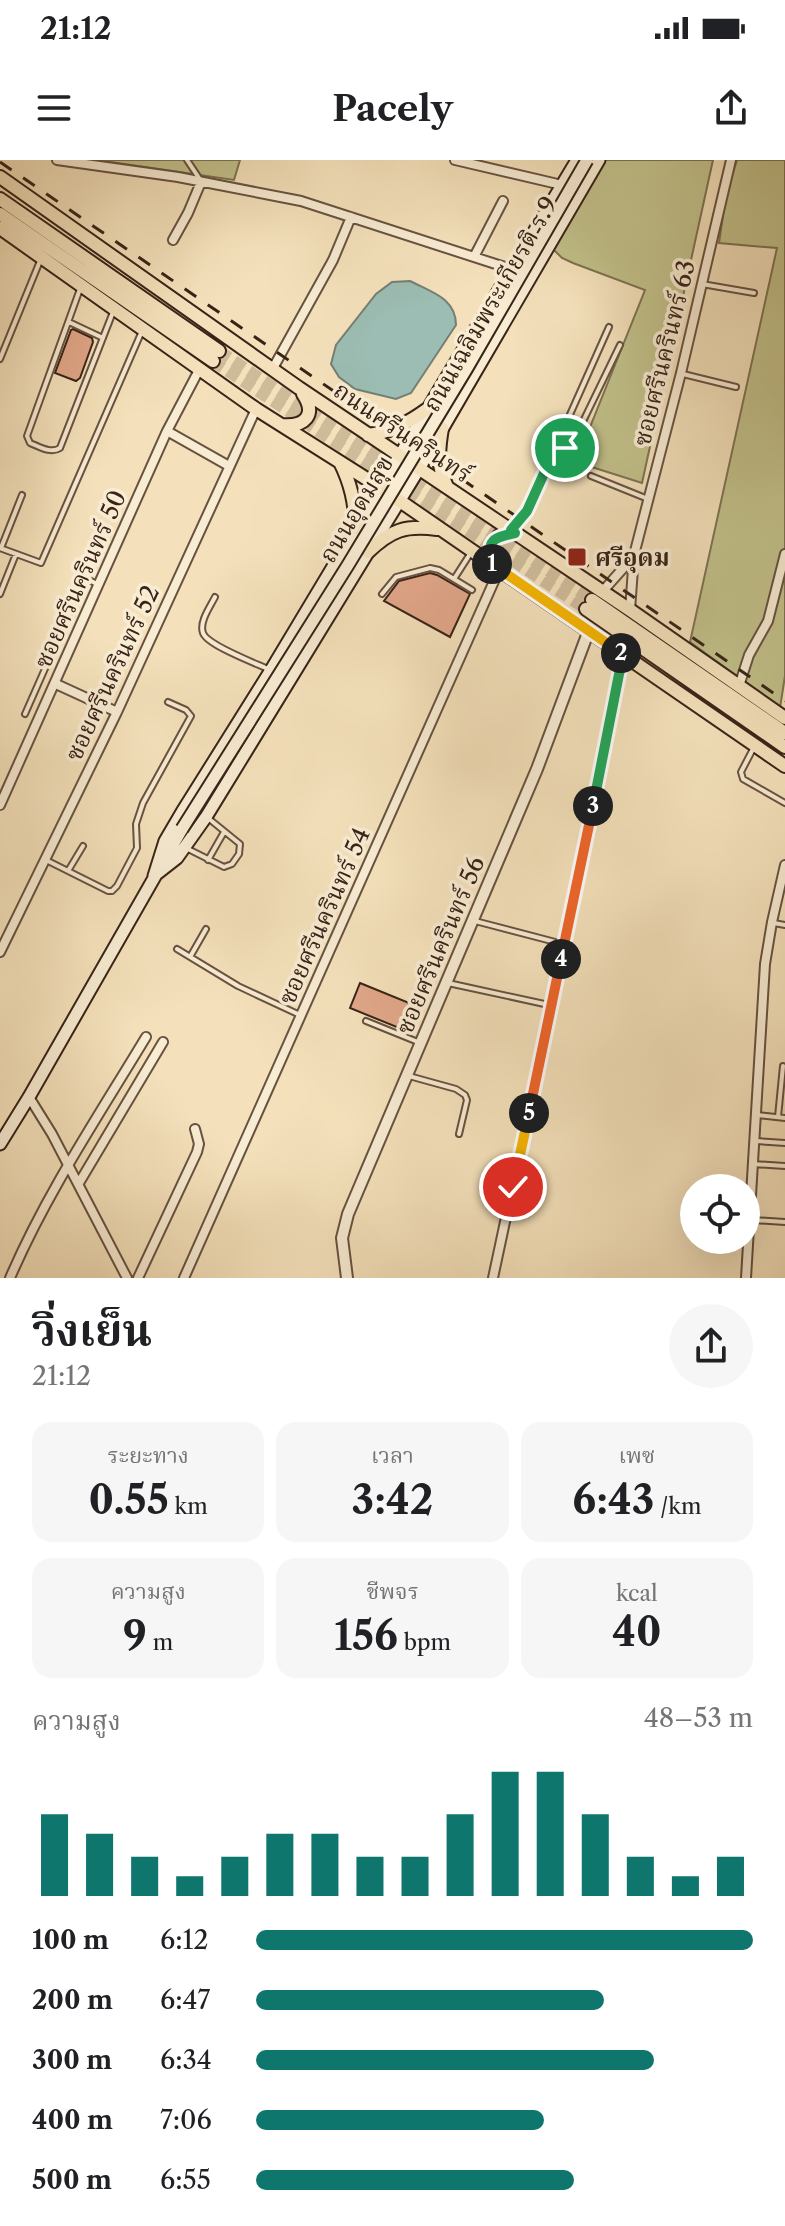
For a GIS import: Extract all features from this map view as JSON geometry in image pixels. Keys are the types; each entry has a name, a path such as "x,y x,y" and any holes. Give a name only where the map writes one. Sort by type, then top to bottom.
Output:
{"main road":[{"name":"ถนนเฉลิมพระเกียรติ ร.9","path":"399,456 577,160"},
{"name":"ถนนอุดมสุข","path":"0,1144 182,829 356,552 587,160"},
{"name":"ถนนเฉลิมพระเกียรติ ร.9","path":"419,469 599,160"},
{"name":"ถนนศรีนครินทร์","path":"0,177 272,370 536,547 593,600 785,747"},
{"path":"0,199 216,356 0,214"},
{"path":"0,228 199,370 381,488 785,766"},
{"path":"448,374 446,384 450,393 459,393 468,385"},
{"path":"279,424 297,425 310,412 310,404 299,388"},
{"path":"368,435 408,423 426,410"},
{"path":"442,428 438,455 447,487"},
{"name":"ถนนอุดมสุข","path":"154,876 165,841 399,456"},
{"path":"340,462 351,484 356,528"},
{"name":"ถนนอุดมสุข","path":"154,876 177,858 206,817 419,469"},
{"path":"368,552 379,541 402,528 440,529"},
{"path":"496,567 489,549 494,539 513,532"},
{"name":"ถนนศรีนครินทร์","path":"593,600 630,610 785,718"},
{"name":"ถนนศรีนครินทร์","path":"593,600 785,733"},
{"path":"302,618 313,613 318,615 320,630"}],"street":[{"path":"57,160 301,201 511,269"},
{"path":"455,160 562,185"},
{"name":"ซอยศรีนครินทร์ 63","path":"630,610 634,555 731,160"},
{"path":"173,240 185,221 201,182"},
{"path":"474,257 503,201"},
{"path":"272,370 333,260 351,217"},
{"name":"ซอยศรีนครินทร์ 50","path":"0,805 167,431 199,370"},
{"name":"ซอยศรีนครินทร์ 52","path":"0,952 117,712 256,409"},
{"path":"167,431 229,466"},
{"path":"739,686 749,655 768,621 785,554"},
{"name":"ซอยศรีนครินทร์ 63","path":"593,600 634,555"},
{"name":"ซอยศรีนครินทร์ 54","path":"184,1278 302,1016 496,567"},
{"name":"ซอยศรีนครินทร์ 56","path":"347,1278 342,1250 344,1226 537,769 589,630"},
{"path":"493,1278 623,654"},
{"path":"56,684 117,712"},
{"path":"751,1174 765,964 785,865"},
{"path":"10,1278 69,1165 146,1037"},
{"path":"79,1183 163,1042"},
{"path":"29,1097 79,1183 127,1278"},
{"path":"138,1278 197,1152 199,1144 195,1129"},
{"path":"746,1278 747,1254"}],"lane":[{"path":"187,160 201,182"},
{"path":"0,359 41,258"},
{"path":"702,284 754,293"},
{"path":"81,286 27,436 30,443 51,451 60,448 114,310"},
{"path":"68,321 103,338"},
{"path":"513,532 527,511 609,327"},
{"path":"22,495 0,548 41,563 143,329"},
{"path":"555,449 565,448 574,440 620,345"},
{"path":"681,373 736,387"},
{"path":"591,476 648,499"},
{"path":"454,579 472,551"},
{"path":"0,594 16,554"},
{"path":"382,594 396,577 430,568 439,570 472,590"},
{"path":"25,714 85,578 99,585"},
{"path":"215,597 203,623 204,637 271,670"},
{"path":"46,860 108,891 117,886 137,848 136,824 143,803 191,716 186,710 168,702"},
{"path":"755,745 741,772 743,779 785,803"},
{"path":"185,848 224,867 239,854 241,847 238,841 206,817"},
{"path":"208,860 224,832"},
{"path":"68,871 83,846"},
{"path":"472,920 564,944"},
{"path":"772,922 785,925"},
{"path":"190,957 206,929"},
{"path":"177,949 238,986 302,1016"},
{"path":"446,983 551,1005"},
{"path":"366,1021 420,1043"},
{"path":"778,1117 783,1066"},
{"path":"406,1076 456,1089 465,1095 467,1100 459,1134"},
{"path":"755,1115 785,1118"},
{"path":"754,1141 785,1143"},
{"path":"752,1164 785,1166"},
{"path":"760,1221 785,1222"}],"shaded area":[{"path":"97,160 240,160 234,180"},
{"path":"605,160 713,160 642,483 576,462 645,290 573,263 553,249"},
{"path":"737,160 785,160 785,676 780,708 690,642 777,248 719,243 726,195"}],"water":[{"path":"410,281 447,302 452,308 456,325 411,393 396,399 355,389 339,377 331,364 336,345 376,294 392,282"}],"building":[{"path":"73,329 92,338 93,342 80,378 76,381 55,373"},
{"path":"430,573 470,594 450,637 384,601 399,581"},
{"path":"360,983 419,1007 409,1032 350,1008"}],"tunnel":[{"path":"219,351 592,600"},
{"path":"213,361 586,609"}],"railway":[{"path":"0,162 785,701"}],"place":[{"name":"ศรีอุดม","path":"577,557"}],"route":[{"path":"513,1187 623,654 493,565 490,555 494,539 515,533 511,530 527,511 555,449 565,448"}]}
